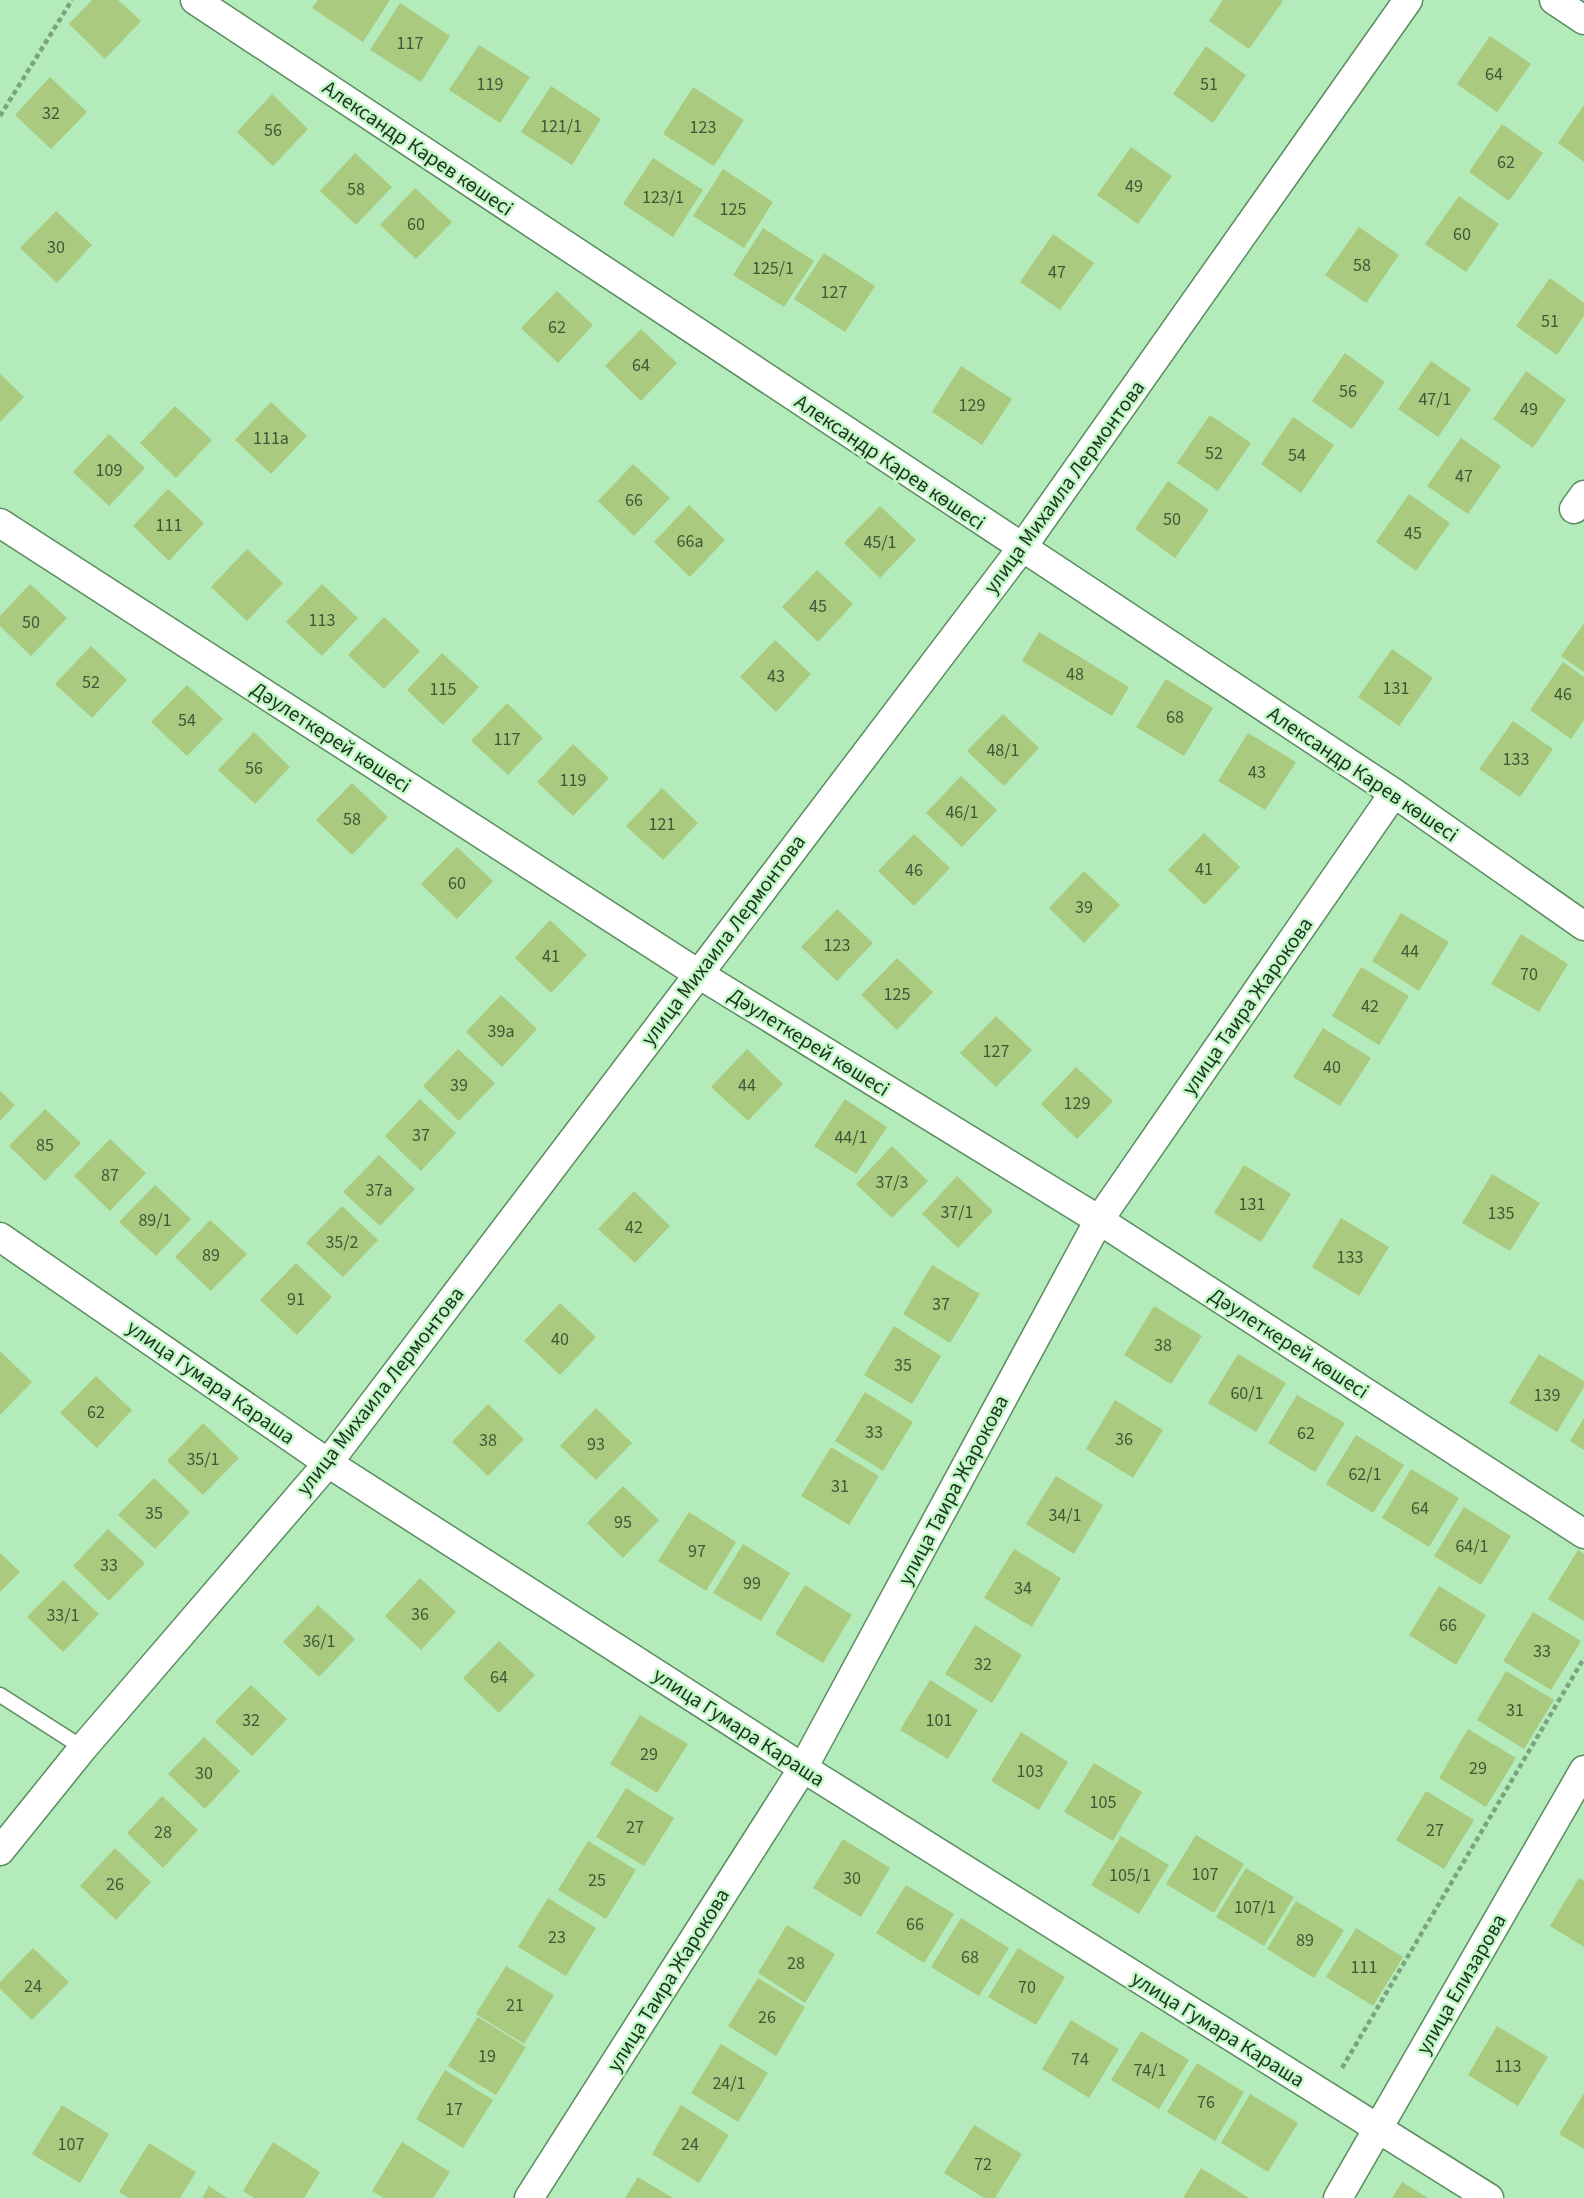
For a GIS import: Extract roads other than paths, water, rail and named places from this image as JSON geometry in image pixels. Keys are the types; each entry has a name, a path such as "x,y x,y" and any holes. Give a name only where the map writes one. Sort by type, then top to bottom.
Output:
{"street":[{"name":"Александр Карев көшесі","path":"195,0 1021,549 1394,793 1584,926"},
{"name":"улица Михаила Лермонтова","path":"0,1851 83,1748 328,1463 1021,549 1408,0"},
{"path":"1554,0 1584,20"},
{"name":"Дәулеткерей көшесі","path":"0,523 698,974 1099,1220 1584,1534"},
{"name":"улица Таира Жарокова","path":"529,2198 803,1768 1099,1220 1394,793"},
{"name":"улица Гумара Караша","path":"0,1237 328,1463 803,1768 1489,2198"},
{"name":"улица Елизарова","path":"1338,2198 1584,1770"}],"lane":[{"path":"0,1695 83,1748"}]}
